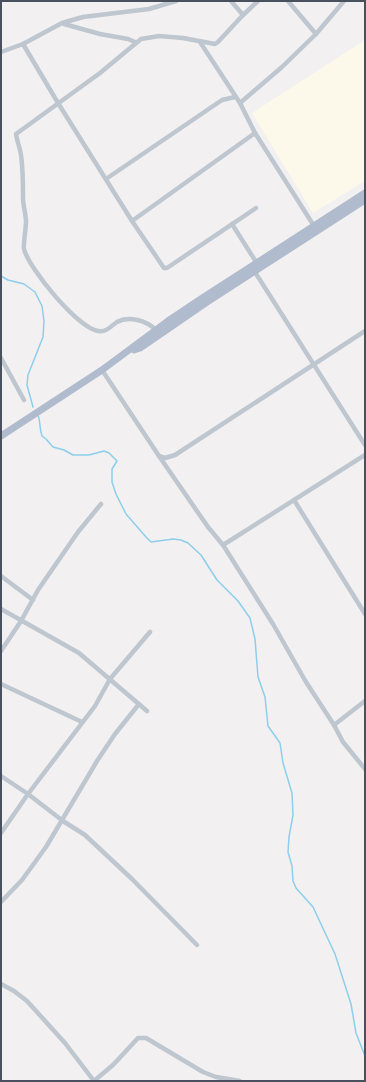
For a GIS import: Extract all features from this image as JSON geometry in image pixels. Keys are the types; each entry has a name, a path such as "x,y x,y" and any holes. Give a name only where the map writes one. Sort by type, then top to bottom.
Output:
{"main road":[{"path":"124,354 140,348 314,226 365,193"},
{"path":"1,436 102,370 156,330 365,200"}],"street":[{"path":"1,52 23,44 62,23 83,17 148,9 176,1"},
{"path":"231,1 243,15"},
{"path":"156,330 146,322 124,319 101,332 96,331 63,306 40,277 24,249 26,225 23,199 23,175 16,134 118,58 135,42 148,37 159,36 183,38 214,44 218,42 258,1"},
{"path":"288,1 316,34"},
{"path":"240,103 282,67 316,34 344,1"},
{"path":"62,23 135,42"},
{"path":"200,42 240,103 255,133 314,226"},
{"path":"23,44 132,221 164,268 167,268 256,208"},
{"path":"106,179 222,100 235,97"},
{"path":"132,221 255,133"},
{"path":"232,224 314,365 365,445"},
{"path":"159,456 165,458 175,455 365,331"},
{"path":"1,358 24,400"},
{"path":"102,370 208,527 223,545 273,624 306,682 334,725 343,742 365,769"},
{"path":"223,545 365,455"},
{"path":"294,500 365,614"},
{"path":"1,651 78,532 101,504"},
{"path":"1,576 33,600"},
{"path":"1,609 79,653 147,712"},
{"path":"1,833 28,794 95,706 104,693 110,679 150,632"},
{"path":"1,684 82,722"},
{"path":"334,725 365,701"},
{"path":"1,902 22,880 46,846 63,821 97,761 139,704"},
{"path":"1,776 85,835 132,879 197,945"},
{"path":"1,984 14,991 27,1001 65,1043 94,1081 138,1038 142,1037 203,1072 216,1077 240,1081"}],"shaded area":[{"path":"365,40 365,181 313,213 252,113"}],"waterway":[{"path":"1,276 8,280 24,284 35,292 42,306 44,321 43,337 28,375 27,385 33,407"},
{"path":"38,415 42,436 53,447 64,450 73,455 89,455 104,451 109,453 117,461 112,469 112,482 126,514 151,542 173,539 188,543 201,555 217,580 238,601 250,618 255,639 258,677 265,697 268,726 280,743 283,763 292,793 293,815 288,852 292,866 293,881 296,888 313,907 335,954 351,1004 356,1033 365,1056"}]}
